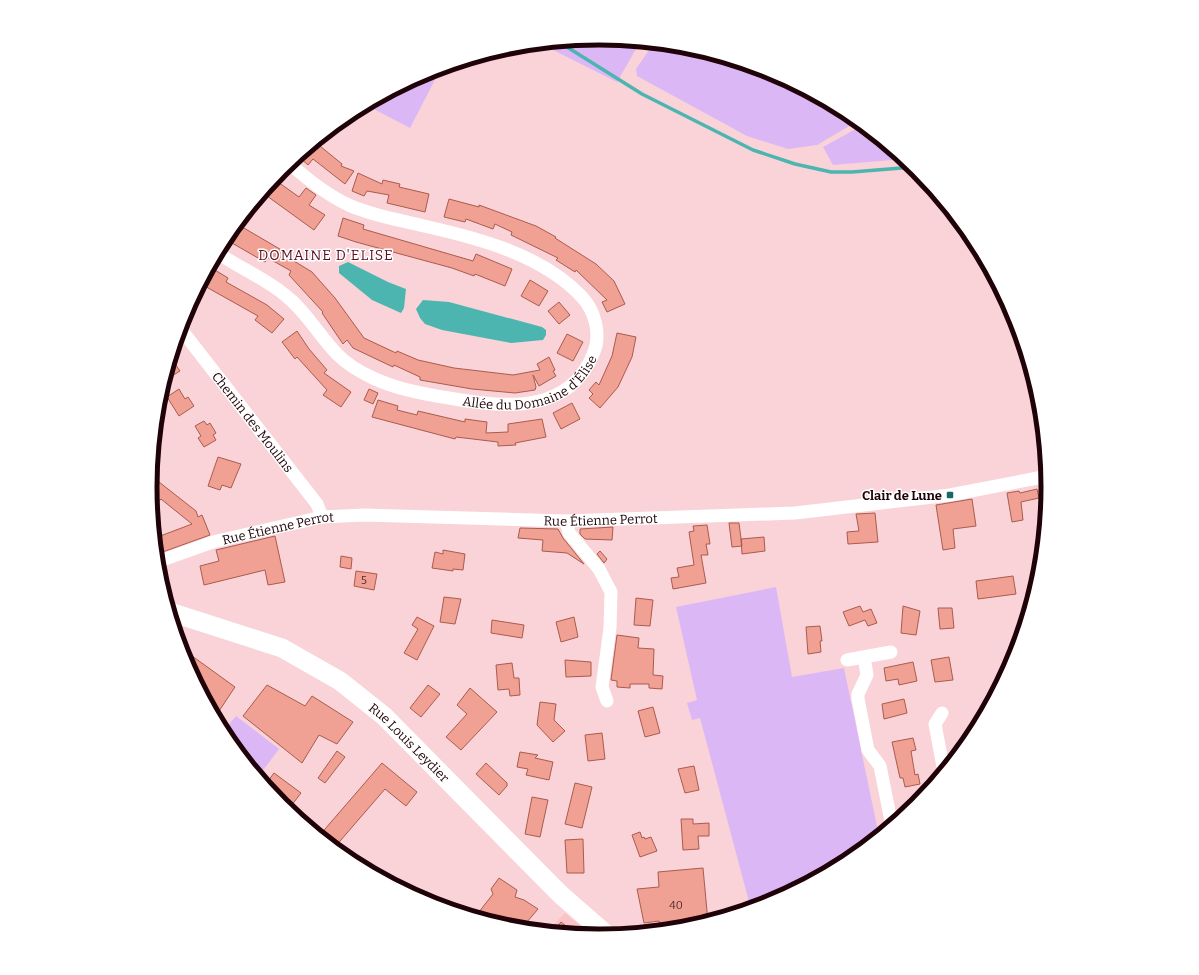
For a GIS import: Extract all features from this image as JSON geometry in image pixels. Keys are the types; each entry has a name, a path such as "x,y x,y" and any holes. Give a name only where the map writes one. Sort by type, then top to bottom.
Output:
{"street":[{"name":"Allée du Domaine d'Élise","path":"223,256 284,294 307,315 339,356 359,370 388,383 434,396 473,403 507,406 534,403 562,391 575,382 587,367 596,349 598,340 594,317 584,299 565,281 528,260 472,238 397,220 351,206 320,189 295,167"},
{"name":"Chemin des Moulins","path":"185,334 317,504 322,517"},
{"name":"Rue Étienne Perrot","path":"164,560 213,542 322,517 364,515 566,521 803,512 950,495 1042,477"},
{"path":"566,521 569,533 599,569 611,592 610,628 602,688 607,701"},
{"name":"Rue Louis Leydier","path":"175,614 282,648 340,681 384,716 560,894 601,930"},
{"path":"847,660 891,652"},
{"path":"864,657 867,675 858,694 858,699 868,750 880,766 891,820"},
{"path":"942,713 935,724 943,766"}],"shaded area":[{"path":"600,45 637,47 617,82 549,48"},
{"path":"650,48 714,60 742,68 795,91 821,104 852,125 817,145 788,149 747,136 637,76 636,69"},
{"path":"437,76 410,128 372,108"},
{"path":"857,128 869,136 896,160 833,165 823,147"},
{"path":"776,587 792,677 844,668 878,831 869,839 821,871 750,904 700,718 692,720 687,703 697,700 676,607"},
{"path":"236,716 279,749 261,772 248,757 228,726"},
{"path":"565,913 584,929 571,929 551,927"}],"water":[{"path":"348,262 388,282 406,289 404,308 401,313 372,300 339,273 339,266"},
{"path":"423,300 449,302 542,327 546,330 546,335 543,340 511,343 442,330 425,324 420,318 416,309"}],"building":[{"path":"319,145 342,164 341,166 354,171 345,184 313,159 308,165 303,160"},
{"path":"358,173 382,184 383,180 400,184 399,187 429,194 425,212 387,203 389,195 367,191 364,196 352,191"},
{"path":"279,183 299,197 306,188 316,195 309,205 325,215 314,230 267,196"},
{"path":"449,199 479,207 479,205 536,226 556,237 555,238 596,264 614,281 625,304 607,312 602,302 607,300 576,270 575,272 556,260 558,258 511,235 512,232 495,224 493,229 466,219 465,222 444,217"},
{"path":"343,218 364,225 363,229 473,261 476,254 512,269 505,286 475,274 474,276 452,268 356,242 338,236"},
{"path":"242,227 290,255 289,258 312,272 335,298 364,338 396,353 397,351 418,360 454,368 513,375 540,370 537,364 549,357 556,376 539,386 533,375 536,387 535,390 515,393 472,389 420,380 420,377 394,365 393,367 353,348 347,340 343,344 322,313 323,312 289,275 291,271 268,258 265,262 232,243"},
{"path":"214,270 228,278 226,282 267,305 284,319 272,333 255,320 258,316 206,287"},
{"path":"530,280 548,291 539,306 521,296"},
{"path":"559,302 570,315 559,324 548,311"},
{"path":"297,331 309,349 327,370 324,373 351,392 341,407 323,395 327,390 297,357 295,359 282,342"},
{"path":"617,333 636,337 632,357 618,387 600,408 589,398 593,394 589,390 596,382 599,385 612,356"},
{"path":"567,334 583,342 573,361 557,353"},
{"path":"175,363 180,371 171,376"},
{"path":"179,389 185,399 188,397 194,406 179,416 167,397"},
{"path":"369,389 378,393 373,404 364,400"},
{"path":"378,400 398,406 397,410 417,415 418,411 465,422 465,419 487,422 486,433 508,432 508,424 542,419 546,437 515,443 516,445 498,446 498,442 456,437 455,439 372,417"},
{"path":"572,403 580,419 561,429 553,413"},
{"path":"204,421 207,425 210,423 216,433 213,435 216,440 204,447 198,438 201,436 195,426"},
{"path":"218,457 241,464 231,488 222,485 220,490 208,486"},
{"path":"159,482 196,511 198,517 202,515 210,535 162,552 160,536 192,524 161,499 158,503 157,485"},
{"path":"1037,489 1039,498 1021,502 1023,520 1012,522 1007,493 1019,491 1020,493"},
{"path":"972,499 976,526 953,529 955,548 943,550 936,505"},
{"path":"875,513 878,542 848,544 847,532 859,531 856,514"},
{"path":"729,523 739,523 742,546 732,547"},
{"path":"707,525 710,544 706,544 708,555 701,555 706,583 673,589 671,578 679,577 677,568 694,565 689,532 694,531 693,526"},
{"path":"613,527 612,540 585,539 580,534 580,529"},
{"path":"520,528 558,529 563,538 584,564 567,553 542,551 543,540 518,538"},
{"path":"275,536 285,582 268,585 265,570 204,585 200,566 219,561 216,550"},
{"path":"764,537 765,551 742,554 741,539"},
{"path":"443,550 465,554 463,570 453,569 453,571 432,568 435,552 443,554"},
{"path":"600,551 607,559 604,563 597,554"},
{"path":"341,556 352,558 351,569 340,567"},
{"path":"356,571 377,574 374,590 354,586"},
{"path":"1013,576 1016,594 978,599 976,581"},
{"path":"444,597 461,599 455,624 440,622"},
{"path":"636,598 653,600 650,626 634,625"},
{"path":"860,606 863,612 871,609 877,623 868,626 865,620 849,626 843,612"},
{"path":"903,606 920,611 916,635 901,633"},
{"path":"938,608 952,608 954,628 940,629"},
{"path":"417,617 434,626 417,660 404,653 418,629 412,625"},
{"path":"574,617 578,637 561,642 556,622"},
{"path":"492,620 524,625 522,638 491,633"},
{"path":"820,626 822,641 820,641 821,652 808,654 806,627"},
{"path":"617,635 639,638 638,648 654,649 653,675 663,676 662,689 649,688 649,684 630,684 630,688 617,687 617,681 611,680"},
{"path":"190,654 235,687 218,712"},
{"path":"949,657 953,680 935,682 931,660"},
{"path":"565,660 591,662 591,676 566,677"},
{"path":"913,662 917,681 899,685 898,679 886,681 884,668"},
{"path":"512,663 514,678 519,678 520,695 510,696 509,689 498,690 496,665"},
{"path":"267,685 305,706 312,696 353,722 337,744 319,735 302,763 243,716"},
{"path":"428,685 440,694 421,717 410,708"},
{"path":"470,688 497,712 461,750 446,737 467,714 457,705"},
{"path":"904,699 907,713 884,719 882,704"},
{"path":"540,702 556,704 554,720 565,731 553,742 537,725"},
{"path":"653,707 660,733 645,737 638,711"},
{"path":"602,733 605,759 588,761 585,735"},
{"path":"913,738 916,750 911,751 915,775 918,774 920,784 905,787 903,778 900,778 892,742"},
{"path":"337,751 345,757 325,783 318,778"},
{"path":"520,752 538,755 535,758 553,762 549,780 526,775 528,769 517,767"},
{"path":"382,763 417,792 406,806 385,789 337,844 322,832"},
{"path":"486,763 507,783 507,786 499,795 476,774"},
{"path":"694,766 699,790 685,793 678,769"},
{"path":"274,773 301,793 292,805 268,780"},
{"path":"575,783 592,787 582,828 565,824"},
{"path":"532,797 548,800 540,837 525,834"},
{"path":"681,819 693,819 693,824 709,823 709,836 698,836 699,849 683,850"},
{"path":"640,832 642,838 644,837 645,839 651,837 657,851 640,857 632,835"},
{"path":"583,839 584,873 567,873 565,840"},
{"path":"703,868 707,916 659,926 659,921 644,923 637,889 659,887 658,872"},
{"path":"499,878 517,890 515,897 524,900 538,909 526,923 478,913 493,894 491,889"},
{"path":"561,922 569,929 557,928"}],"waterway":[{"path":"566,46 642,94 753,150 795,164 831,172 852,172 904,168"}],"place":[{"name":"Clair de Lune","path":"950,495"}],"district":[{"name":"DOMAINE D'ELISE","path":"326,255"}]}
